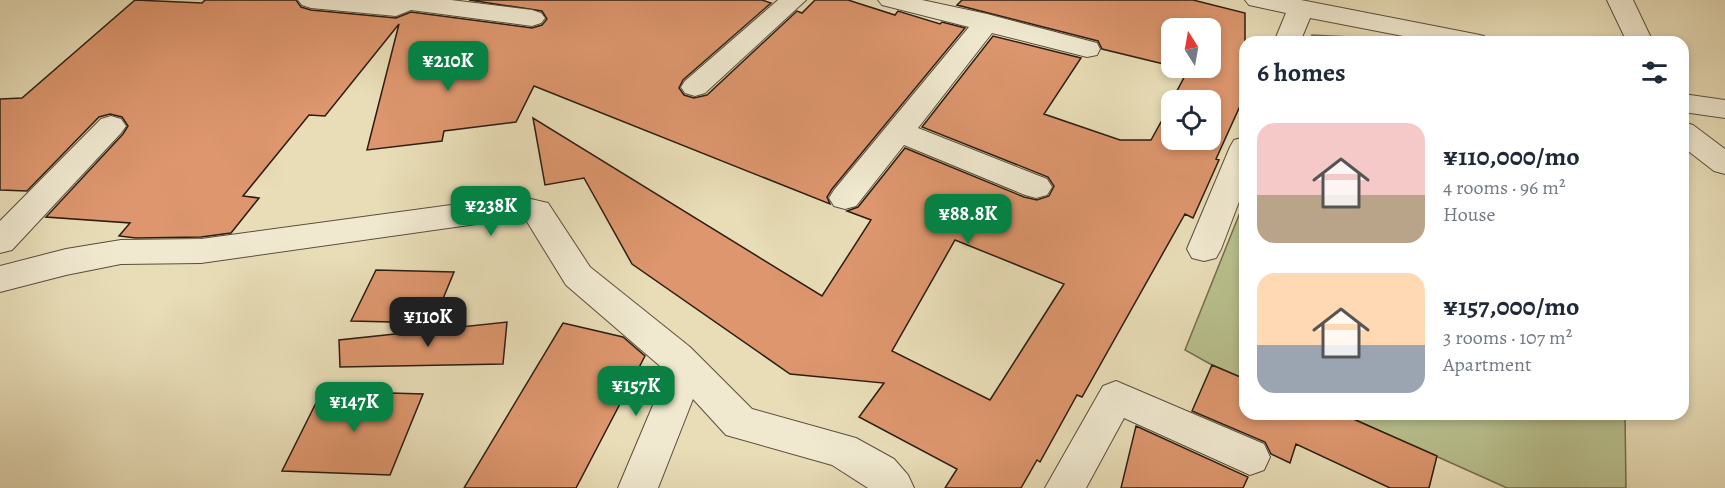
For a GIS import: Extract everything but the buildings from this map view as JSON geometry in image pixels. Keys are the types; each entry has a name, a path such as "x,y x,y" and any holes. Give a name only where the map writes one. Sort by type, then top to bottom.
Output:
{"street":[{"path":"311,0 396,8 408,1 532,18"},
{"path":"695,87 793,0"},
{"path":"891,0 987,22 1087,49"},
{"path":"1258,0 1445,36"},
{"path":"1620,0 1637,36"},
{"path":"1289,36 1301,8"},
{"path":"845,198 987,22"},
{"path":"1689,104 1725,109"},
{"path":"0,241 111,126"},
{"path":"898,131 1036,188"},
{"path":"1689,137 1725,165"},
{"path":"1204,249 1239,162"},
{"path":"0,279 66,262 121,252 201,251 518,207 537,211 578,276 687,368 740,423 842,450 880,472 894,488"},
{"path":"638,488 687,368"},
{"path":"1065,488 1116,397 1250,457"}],"green space":[{"path":"1239,215 1239,376 1185,350"},
{"path":"1355,420 1625,420 1626,488 1507,488"}]}
